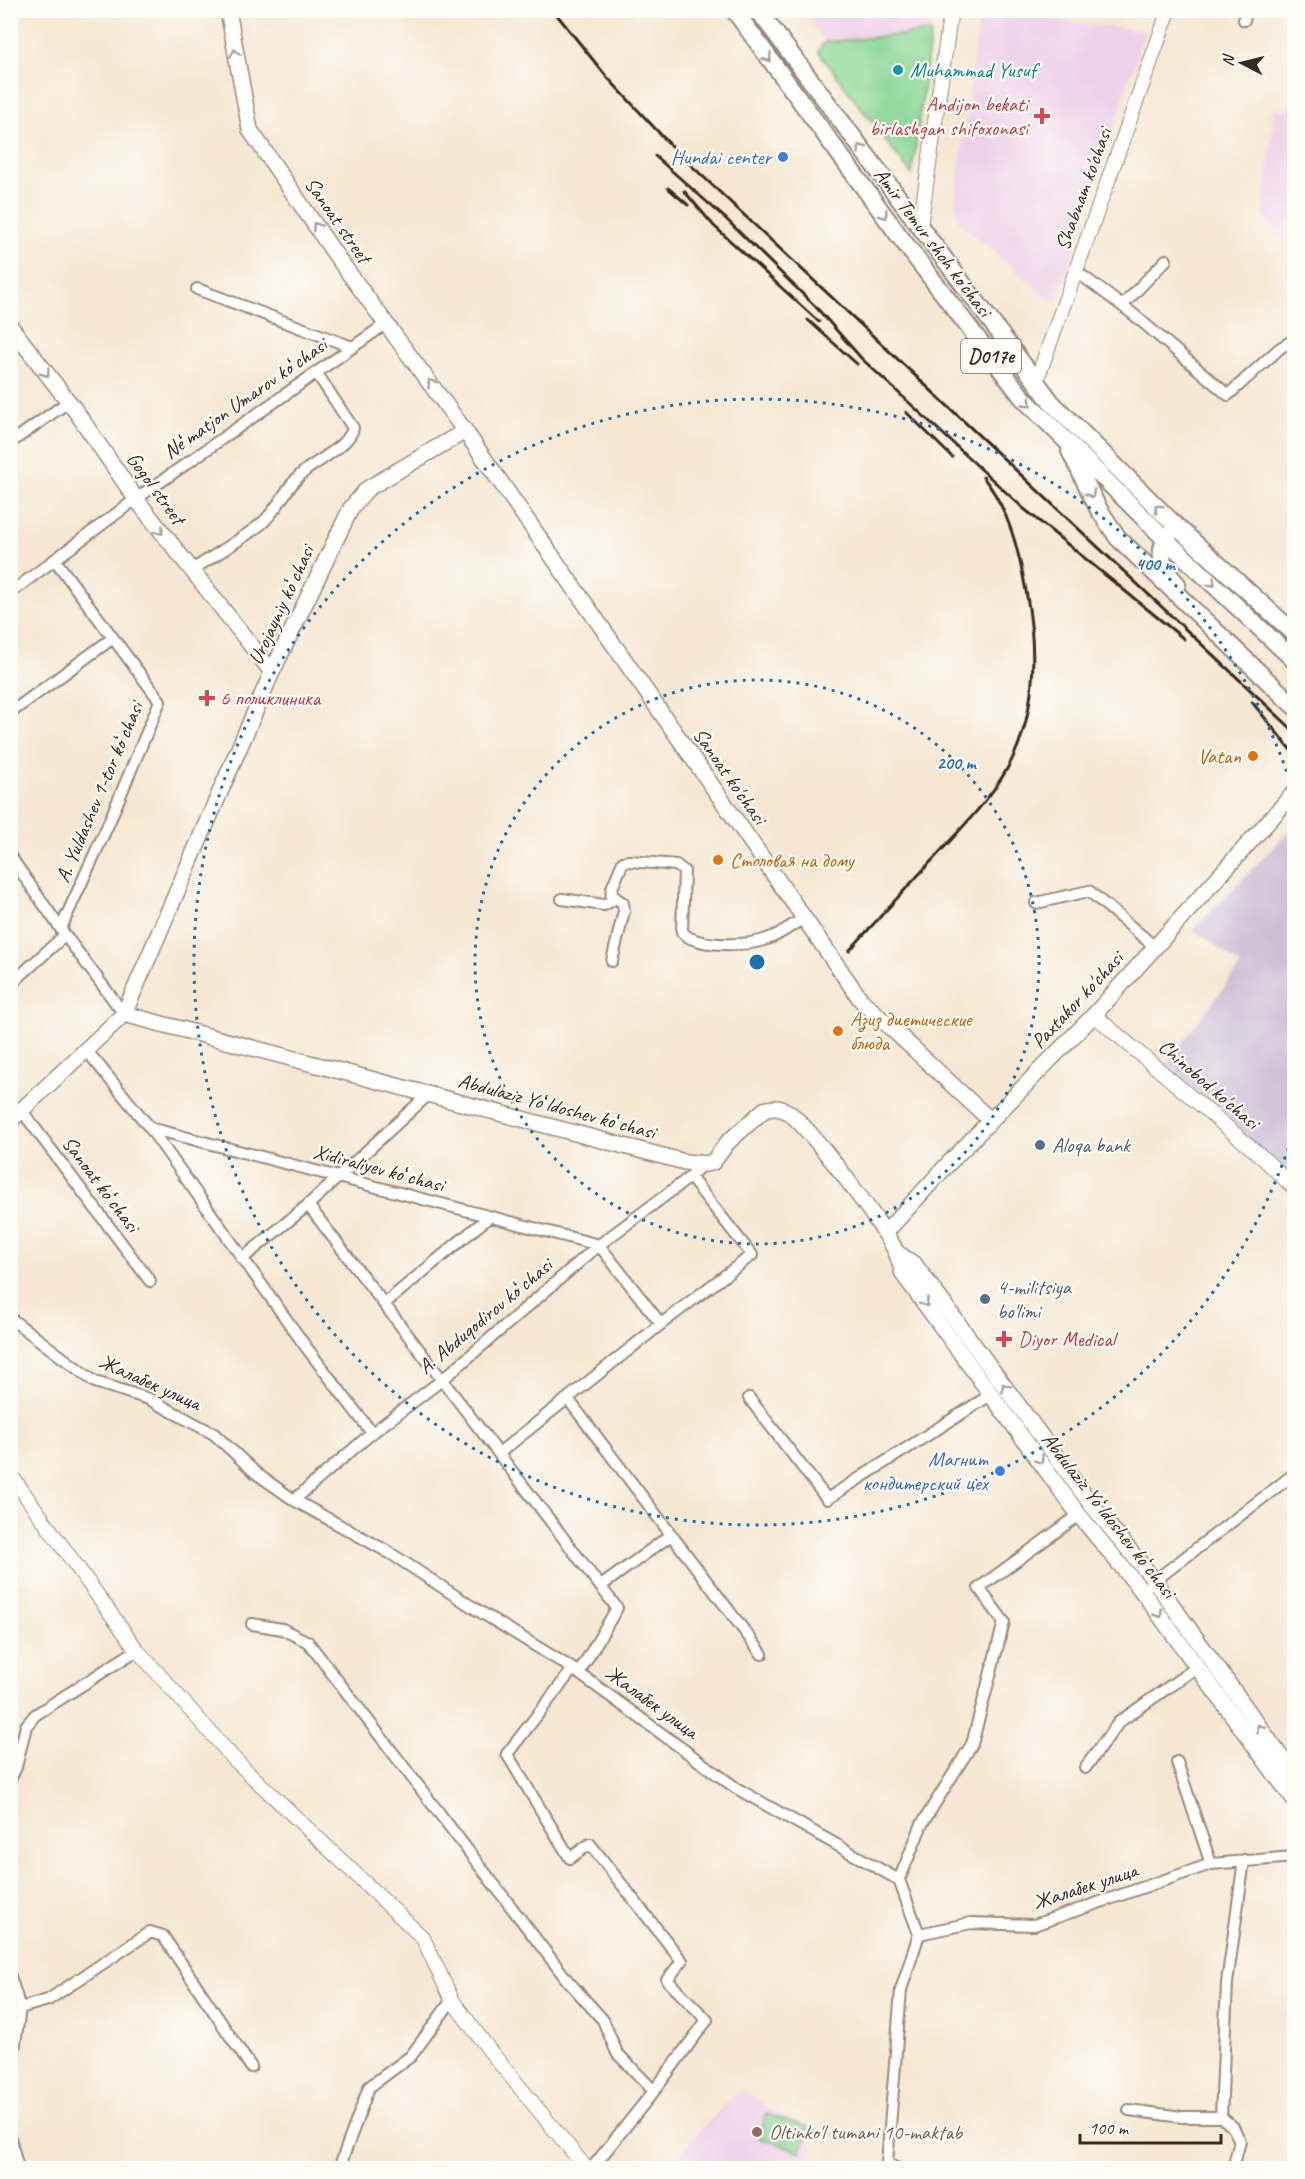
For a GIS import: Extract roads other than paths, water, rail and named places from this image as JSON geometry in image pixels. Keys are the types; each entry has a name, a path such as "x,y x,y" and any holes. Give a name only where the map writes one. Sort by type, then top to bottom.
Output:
{"main road":[{"name":"Sanoat street","path":"228,10 250,130 337,257 465,431"},
{"name":"Amir Temur shoh ko'chasi","path":"734,10 900,237 1022,397 1165,539 1294,660"},
{"name":"Amir Temur shoh ko'chasi","path":"758,10 1052,403 1176,526 1294,633"},
{"name":"Gogol street","path":"10,326 68,402 136,499 272,672"},
{"name":"Urоjayniy koʻchasi","path":"124,1014 272,672 351,508 367,489 465,431"},
{"name":"Sanoat ko'chasi","path":"465,431 861,1000 990,1120"},
{"path":"1066,442 1098,508 1118,538 1294,706"},
{"path":"1176,526 1165,539 1161,554 1169,576 1294,696"},
{"name":"Paxtakor ko'chasi","path":"885,1233 990,1120 1094,1015 1294,793"},
{"path":"16,1116 124,1014"},
{"name":"Abdulaziz Yoʻldoshev koʻchasi","path":"124,1014 684,1162 702,1164 713,1162 728,1142 764,1110 780,1109 791,1114 830,1157 885,1233 896,1252 903,1274 992,1394 1014,1412 1094,1508 1148,1586 1294,1775"},
{"name":"Abdulaziz Yoʻldoshev koʻchasi","path":"896,1252 915,1265 1014,1412 1079,1515 1148,1586 1197,1667 1294,1800"}],"street":[{"path":"920,227 951,10"},
{"name":"Shabnam ko'chasi","path":"1036,382 1169,10"},
{"path":"1122,306 1166,260"},
{"path":"1076,271 1122,306 1228,395 1280,348 1294,340"},
{"path":"196,289 352,347"},
{"name":"Neʻmatjon Umarov koʻchasi","path":"10,593 136,499 387,323"},
{"path":"191,571 261,524 277,509 291,484 303,472 346,441 352,433 353,428 316,372"},
{"path":"10,443 68,402"},
{"name":"A. Yuldashev 1-tor koʻchasi","path":"55,560 160,701 63,931"},
{"path":"10,713 113,638"},
{"path":"10,856 124,1014"},
{"path":"562,898 604,905 611,901 612,888 622,862 630,861 676,865 684,871 682,932 685,936 714,943 747,944 769,939 804,918"},
{"path":"1036,903 1089,891 1155,947"},
{"path":"612,960 624,911 623,903 613,896"},
{"path":"10,986 63,931"},
{"name":"Chinobod ko'chasi","path":"1094,1015 1261,1156 1294,1188"},
{"path":"87,1051 150,1128 306,1347 372,1433"},
{"path":"242,1259 308,1206 430,1094"},
{"name":"Sanoat koʻchasi","path":"16,1116 150,1281"},
{"name":"Xidiraliyev koʻchasi","path":"150,1128 599,1245"},
{"name":"A. Abduqodirov koʻchasi","path":"294,1500 372,1433 442,1380 599,1245 690,1177 702,1164"},
{"path":"499,1453 752,1255 690,1177"},
{"path":"308,1206 617,1608 576,1671 507,1754 570,1858 590,1844 682,1960 667,1980 707,2020 592,2169"},
{"path":"384,1304 489,1217"},
{"path":"599,1245 661,1324"},
{"name":"Жалабек улица","path":"10,1318 94,1382 149,1399 214,1434 257,1474 294,1500 390,1553 576,1671 736,1788 899,1880"},
{"path":"749,1398 827,1499 992,1394"},
{"path":"568,1399 762,1654"},
{"path":"10,1474 137,1650 235,1760 423,1938 452,2000 490,2051 586,2169"},
{"path":"1148,1586 1294,1474"},
{"path":"889,2167 901,1989 919,1934 899,1880 922,1824 972,1744 1004,1622 979,1588 1079,1515"},
{"path":"601,1586 670,1534"},
{"path":"252,1624 282,1629 308,1642 568,1981 603,2020 617,2053 654,2091"},
{"path":"10,1780 16,1767 26,1726 35,1715 137,1650"},
{"path":"1085,1768 1119,1722 1197,1667"},
{"path":"1177,1762 1211,1864"},
{"name":"Жалабек улица","path":"919,1934 971,1923 1034,1925 1211,1864 1294,1857"},
{"path":"1221,2117 1227,1983 1244,1860"},
{"path":"20,2008 48,2000 150,1932 163,1936 251,2067"},
{"path":"10,1976 20,2008 10,2080"},
{"path":"339,2169 369,2086 411,2056 452,2000"},
{"path":"1129,2110 1182,2117 1221,2117 1233,2127 1240,2141 1233,2169"},
{"path":"10,2138 18,2169"}],"railway":[{"path":"553,10 606,76 678,153 1294,731"},
{"path":"655,156 725,218 815,306 862,359 1023,508 1184,639"},
{"path":"668,188 688,205"},
{"path":"684,191 714,226 819,322"},
{"path":"808,320 857,364"},
{"path":"906,412 952,457"},
{"path":"849,951 981,807 1008,767 1022,734 1031,694 1033,652 1029,611 1012,531 1000,503 983,477"},
{"path":"1252,702 1294,754"}],"place":[{"name":"Muhammad Yusuf","path":"898,70"},
{"name":"Аndijon bekati birlashgan shifoxonasi","path":"1042,116"},
{"name":"Hundai center","path":"783,157"},
{"name":"6 поликлиника","path":"207,698"},
{"name":"Vatan","path":"1253,756"},
{"name":"Столовая на дому","path":"718,860"},
{"name":"Азиз диетические блюда","path":"838,1031"},
{"name":"Aloqa bank","path":"1040,1145"},
{"name":"4-militsiya bo'limi","path":"985,1299"},
{"name":"Diyor Medical","path":"1004,1339"},
{"name":"Магнит кондитерский цех","path":"1000,1471"},
{"name":"Oltinko'l tumani 10-maktab","path":"757,2132"}]}
